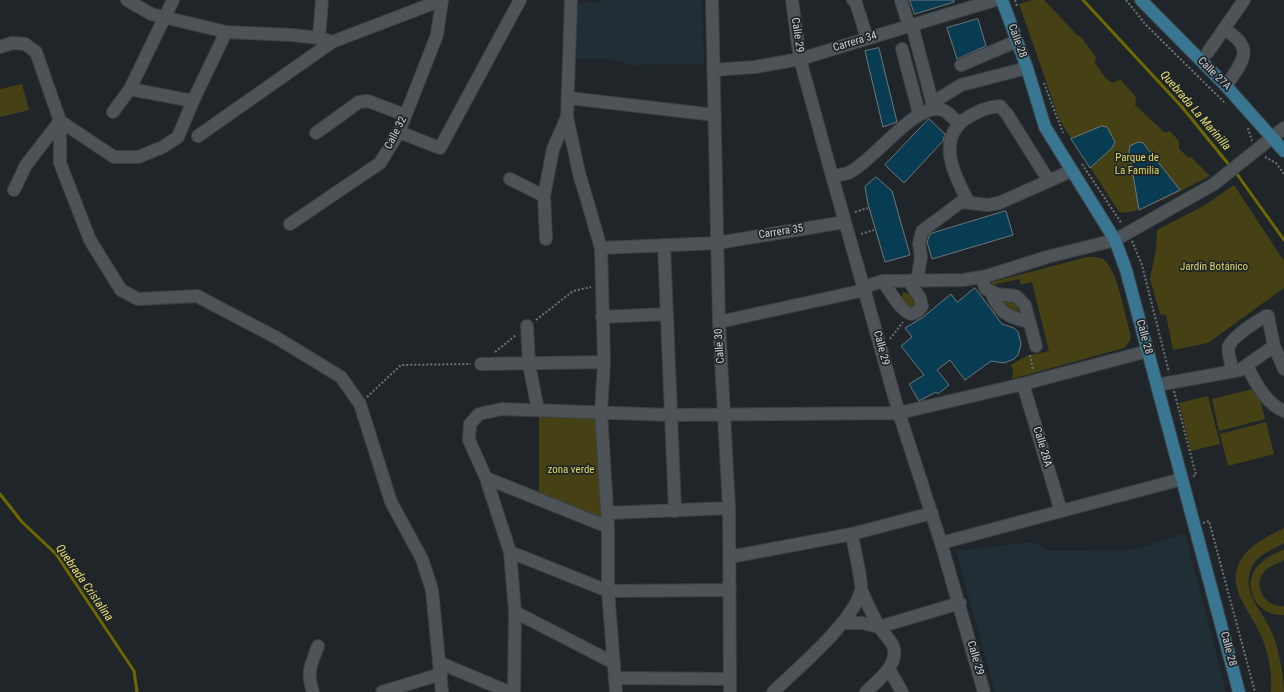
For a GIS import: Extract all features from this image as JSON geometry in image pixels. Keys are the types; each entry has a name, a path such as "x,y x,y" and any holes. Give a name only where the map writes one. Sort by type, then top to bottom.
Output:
{"main road":[{"name":"Calle 28","path":"1002,0 1027,68 1045,127 1114,240 1132,289 1239,692"},
{"name":"Calle 27A","path":"1142,0 1226,86 1284,151"}],"street":[{"path":"126,0 152,14 226,32 319,38 332,42"},
{"path":"113,112 130,89 173,0"},
{"path":"319,38 322,0"},
{"path":"198,136 332,42 442,0"},
{"name":"Calle 32","path":"290,224 380,163 399,132 437,35 442,0"},
{"path":"399,132 440,148 520,0"},
{"path":"546,240 544,196 553,149 567,117 569,98 571,0"},
{"name":"Calle 30","path":"712,0 718,322 729,508 730,692"},
{"name":"Calle 29","path":"792,0 800,59 832,176 866,290 899,413 960,604 984,692"},
{"path":"853,0 856,3 867,38"},
{"path":"902,0 911,26 933,106 946,112 958,123"},
{"name":"Carrera 34","path":"713,70 755,67 800,59 995,0"},
{"path":"1208,52 1244,0"},
{"path":"1224,29 1234,35 1242,44 1245,54 1244,60 1226,86"},
{"path":"60,121 114,157 138,157 163,147 178,137 193,101 226,32"},
{"path":"961,65 1017,41"},
{"path":"0,47 12,44 26,44 36,52 60,121 60,163 90,240 121,290 138,299 197,296 277,338 341,377 360,404 391,502 422,559 432,590 442,692"},
{"path":"902,49 919,113"},
{"path":"832,176 848,173 863,163 919,113 933,106 962,85 1027,68"},
{"path":"130,89 193,101"},
{"path":"569,98 715,115"},
{"path":"316,133 359,102 368,101 405,115"},
{"path":"968,201 953,172 951,144 953,132 958,123 988,106 1000,106 1007,114 1049,181"},
{"path":"567,117 579,173 601,248 604,362 601,412 608,513 608,591 616,692"},
{"path":"14,190 26,165 60,121"},
{"path":"718,322 866,290 870,285 883,281 963,280 981,277 1114,240 1214,184 1245,160 1271,136 1284,128"},
{"path":"883,281 906,312 912,314 917,312 922,306 913,281 921,257 919,243 922,231 961,202 968,201 988,205 999,203 1071,171"},
{"path":"510,179 544,196"},
{"name":"Carrera 35","path":"601,248 717,243 845,222"},
{"path":"664,245 675,511"},
{"path":"981,277 986,289 991,292 1016,296 1025,305 1033,349"},
{"path":"991,292 996,303 1006,315 1029,322"},
{"path":"602,317 667,314"},
{"path":"1233,371 1229,345 1266,316 1268,316 1274,346 1284,369"},
{"path":"527,326 529,364 538,410"},
{"path":"1157,385 1233,371 1247,366 1274,346"},
{"path":"514,692 516,612 510,552 486,478 469,440 470,424 479,414 502,409 671,415 899,413 1023,384 1148,351"},
{"path":"481,364 604,362"},
{"path":"1247,366 1260,390 1268,400 1276,407 1284,411"},
{"name":"Calle 28A","path":"1023,384 1061,510"},
{"path":"486,478 608,526"},
{"path":"941,543 1182,479"},
{"path":"608,513 729,508"},
{"path":"730,557 852,534 932,513"},
{"path":"852,534 861,590 879,627 894,650 889,670 866,692"},
{"path":"510,552 608,591 730,590"},
{"path":"773,692 844,622 861,590"},
{"path":"844,622 862,623 879,627 960,604"},
{"path":"516,612 614,664"},
{"path":"313,692 308,680 308,672 318,646"},
{"path":"382,692 440,669 509,692"},
{"path":"889,670 902,692"},
{"path":"615,678 730,678"}],"path":[{"path":"1015,0 1019,12"},
{"path":"1126,0 1146,25 1230,108"},
{"path":"1042,78 1066,138"},
{"path":"1246,126 1252,143"},
{"path":"1263,156 1276,163 1284,174"},
{"path":"1081,162 1120,219"},
{"path":"855,212 868,208"},
{"path":"861,234 874,230"},
{"path":"1135,247 1146,280 1196,475 1182,479"},
{"path":"360,404 401,365 481,364 573,291 602,285"},
{"path":"888,342 903,321"},
{"path":"1033,349 1034,375"},
{"path":"1195,525 1209,521 1255,692"}],"shaded area":[{"path":"601,0 702,0 704,64 632,65 612,59 576,58 577,3 600,2"},
{"path":"1185,533 1226,692 995,692 956,551 1033,542 1050,551 1134,550"}],"green space":[{"name":"Parque de La Familia","path":"1032,0 1044,0 1077,35 1081,37 1096,57 1095,63 1106,79 1113,83 1120,79 1136,97 1135,105 1165,133 1170,131 1179,141 1179,149 1189,158 1191,157 1210,176 1150,205 1126,213 1119,212 1060,121 1019,4"},
{"path":"22,84 29,110 0,117 0,89"},
{"name":"Jardín Botánico","path":"1234,185 1284,261 1284,288 1208,343 1173,350 1166,315 1160,314 1150,279 1156,249 1157,230 1205,205"},
{"path":"1087,257 1097,257 1103,259 1113,273 1131,336 1130,341 1124,348 1012,379 1013,369 1011,365 1026,356 1049,351 1032,282 1021,285 1019,279 992,285 992,282"},
{"path":"903,292 910,294 916,306 910,308 902,298"},
{"path":"1001,299 1016,303 1019,314 1007,309"},
{"path":"1257,388 1265,419 1219,431 1212,399"},
{"path":"1208,396 1220,444 1191,451 1179,403"},
{"name":"zona verde","path":"539,412 599,414 607,524 539,498"},
{"path":"1266,422 1274,454 1228,466 1220,434"},
{"path":"1284,528 1284,543 1256,560 1250,573 1249,583 1250,592 1269,626 1279,656 1284,692 1271,692 1271,678 1266,651 1262,638 1241,598 1237,588 1236,577 1238,566 1244,555 1262,540"},
{"path":"1284,549 1284,560 1265,571 1261,577 1260,589 1266,600 1277,606 1284,606 1284,615 1275,614 1260,607 1252,593 1251,584 1252,576 1256,568 1269,557"}],"building":[{"path":"910,0 954,0 954,2 915,14"},
{"path":"978,19 986,46 957,59 947,28"},
{"path":"879,48 897,122 883,127 865,51"},
{"path":"929,119 945,134 943,141 904,183 885,165"},
{"path":"1102,126 1107,127 1115,142 1112,148 1090,168 1071,139"},
{"path":"1139,142 1143,143 1180,190 1139,210 1129,151 1130,146"},
{"path":"876,177 892,191 910,255 885,262 868,204 865,187"},
{"path":"1006,211 1013,235 932,259 927,242 930,234"},
{"path":"975,288 1002,324 1014,328 1018,332 1021,344 1018,355 1014,359 1004,363 991,361 965,380 950,360 937,370 949,385 938,394 936,392 919,401 909,384 924,375 901,346 912,337 905,328 922,318 951,294 957,302"}],"waterway":[{"name":"Quebrada La Marinilla","path":"1083,0 1182,107 1230,166"},
{"name":"Quebrada La Marinilla","path":"1234,170 1284,240"},
{"name":"Quebrada Cristalina","path":"0,494 22,522 56,554 134,671 137,692"}]}
